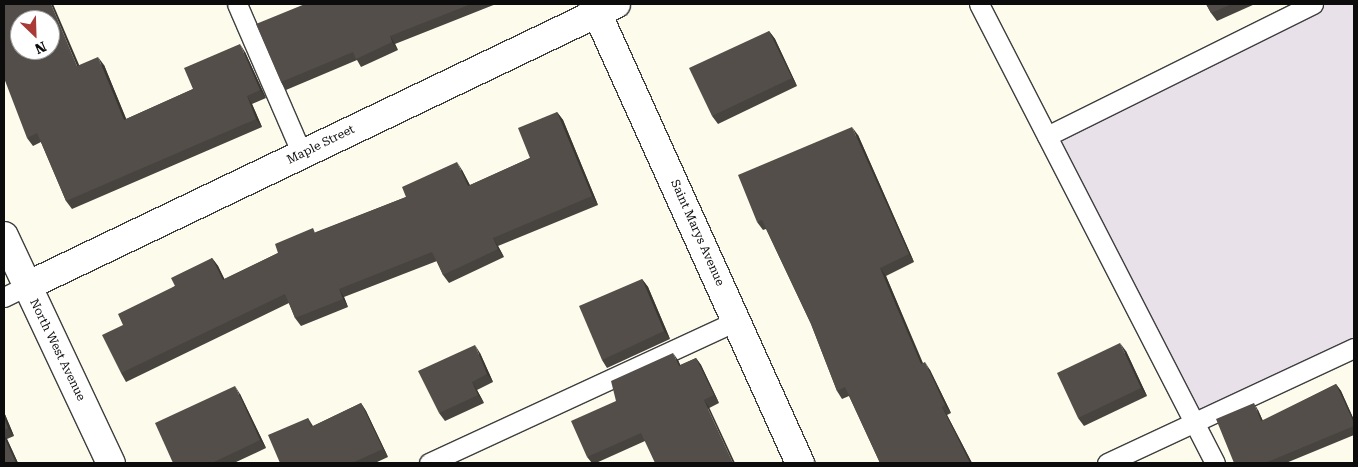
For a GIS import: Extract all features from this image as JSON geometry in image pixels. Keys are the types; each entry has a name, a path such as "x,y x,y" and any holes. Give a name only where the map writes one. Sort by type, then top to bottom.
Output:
{"street":[{"name":"Maple Street","path":"15,291 302,154 602,7"},
{"name":"Saint Marys Avenue","path":"602,7 736,321 800,463"},
{"name":"North West Avenue","path":"4,236 15,291 111,463"}],"lane":[{"path":"237,4 302,154"},
{"path":"979,4 1197,423 1215,463"},
{"path":"1046,136 1313,4"},
{"path":"429,463 452,458 736,321"},
{"path":"1107,463 1197,423 1354,348"}],"shaded area":[{"path":"1313,4 1354,4 1354,348 1197,423 1047,136"}],"building":[{"path":"4,4 51,4 54,10 10,10 10,60 60,60 60,25 77,66 98,57 124,120 193,89 184,68 240,44 260,90 247,96 256,119 66,201 37,133 27,138 4,78"},
{"path":"305,4 471,4 390,36 392,42 356,59 353,52 281,82 256,24"},
{"path":"1206,4 1232,4 1211,13"},
{"path":"769,31 792,78 712,116 689,68"},
{"path":"557,112 592,196 493,238 498,249 443,275 432,252 339,289 343,299 295,318 285,294 121,373 102,335 123,325 118,314 175,286 171,278 212,258 223,280 278,253 275,244 313,228 315,233 406,197 402,187 457,162 468,186 530,158 518,128"},
{"path":"852,127 909,254 880,268 921,364 925,362 945,405 942,407 970,463 880,463 845,387 837,391 811,324 762,220 757,222 738,175"},
{"path":"642,279 664,331 602,360 579,306"},
{"path":"1120,343 1141,388 1078,418 1057,373"},
{"path":"475,345 487,374 472,382 478,395 439,413 418,371"},
{"path":"673,353 679,366 696,358 714,395 704,400 733,463 655,463 641,433 587,457 571,421 616,401 611,381"},
{"path":"1336,384 1354,426 1265,463 1234,463 1216,419 1254,403 1261,421"},
{"path":"235,386 260,440 212,463 173,463 155,423"},
{"path":"361,403 383,449 352,463 280,463 268,435 308,418 311,427"},
{"path":"4,417 8,428 4,430"},
{"path":"4,437 16,463 4,463"}]}
